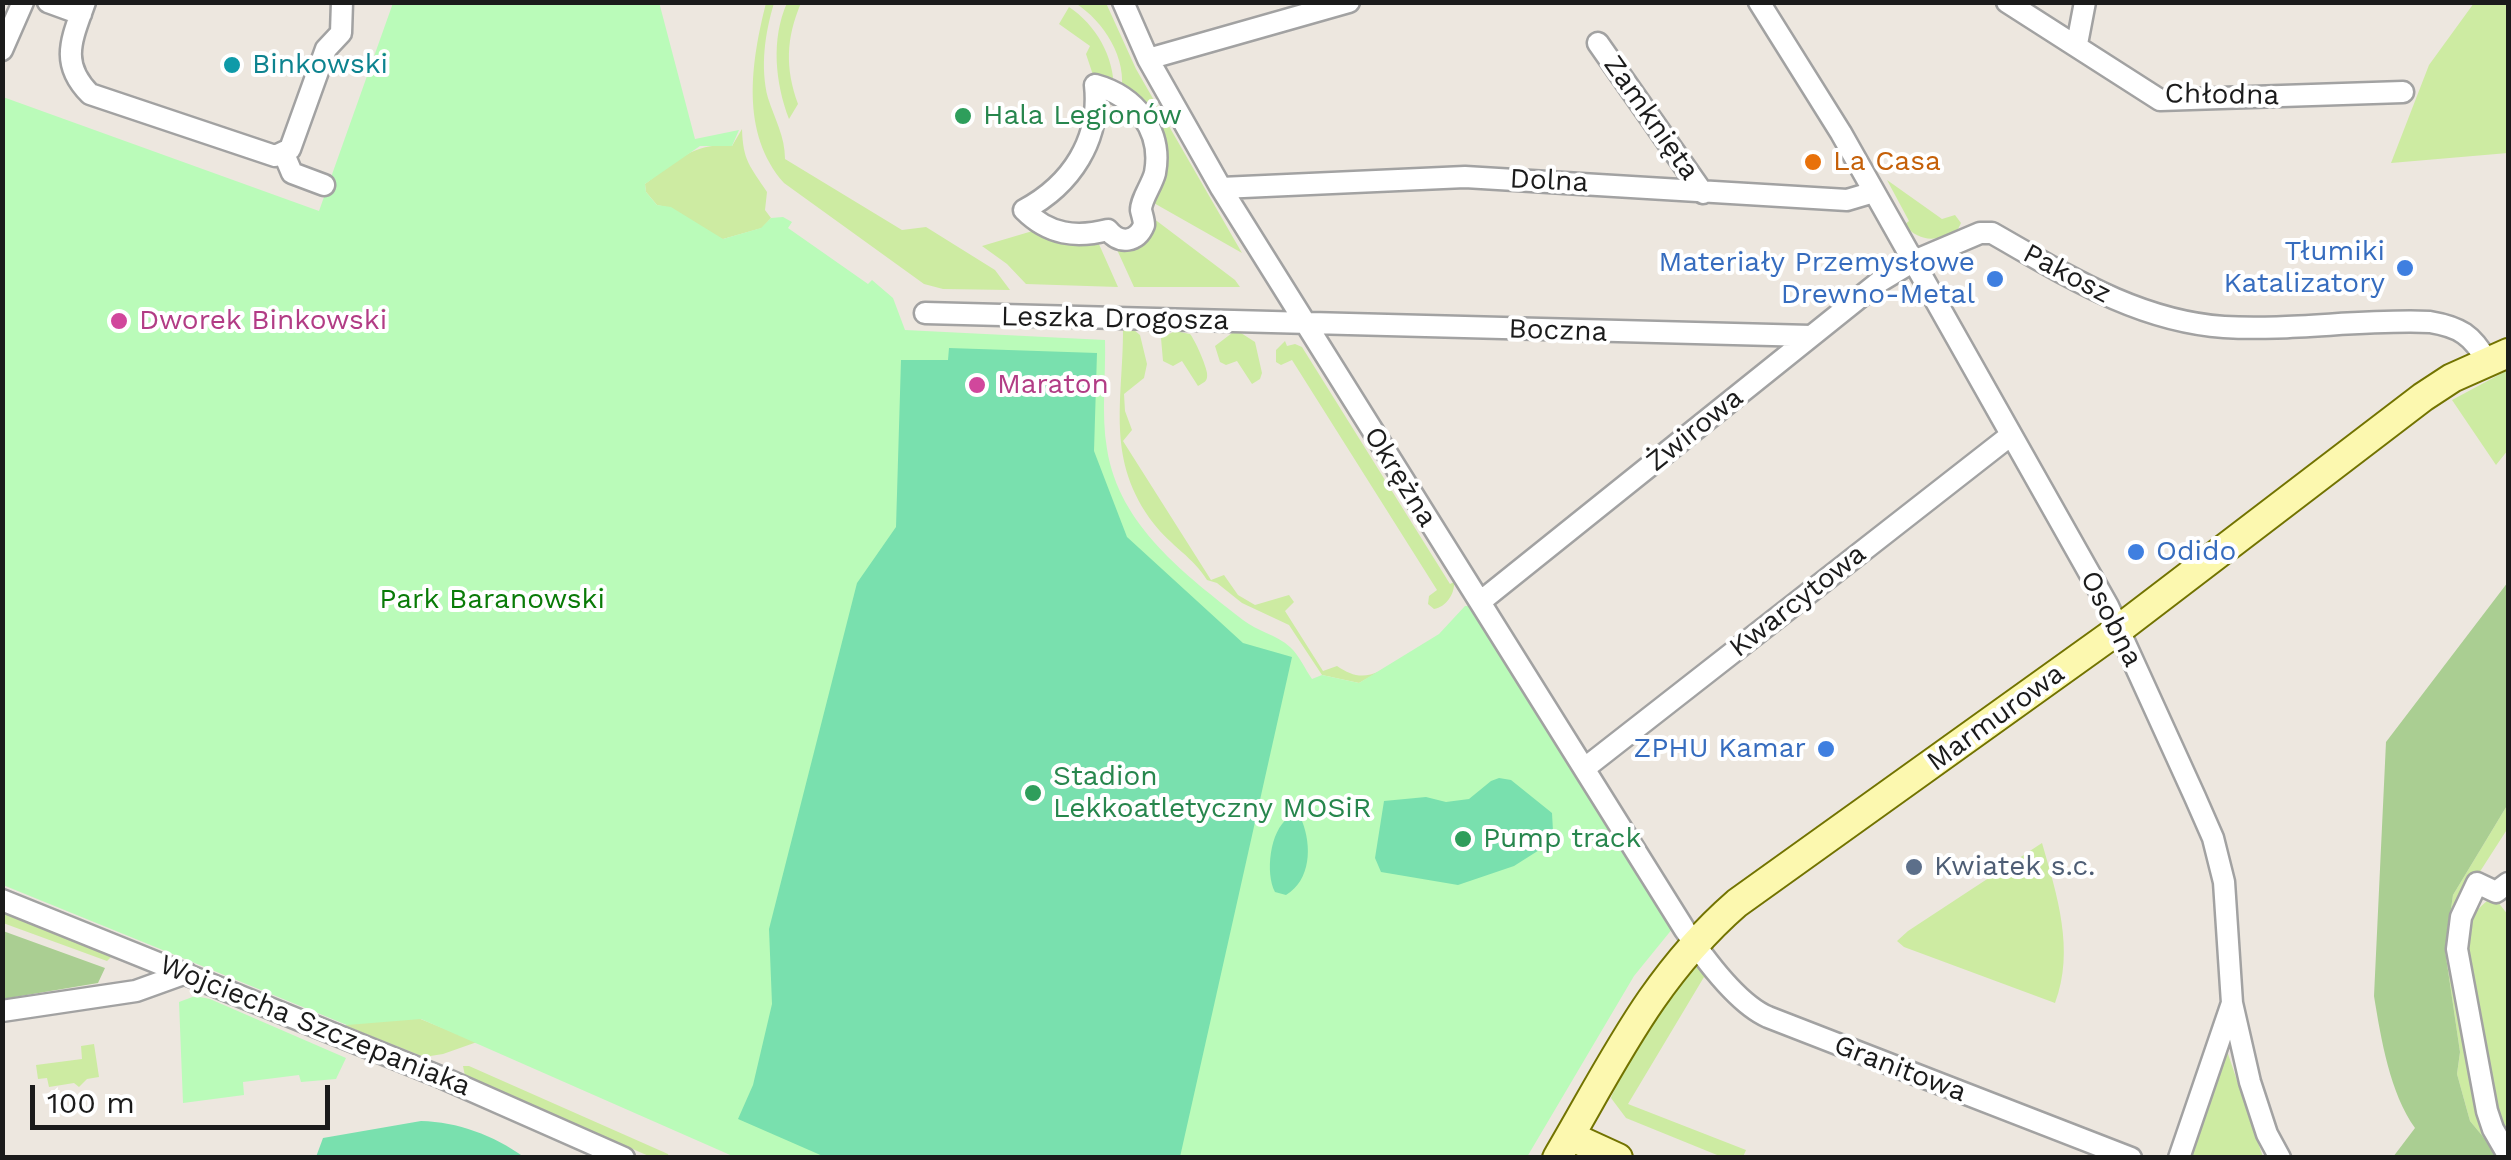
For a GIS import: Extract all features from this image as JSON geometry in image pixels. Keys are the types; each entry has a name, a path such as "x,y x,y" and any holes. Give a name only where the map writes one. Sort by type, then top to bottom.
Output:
{"main road":[{"name":"Marmurowa","path":"1563,1147 1646,1004 1695,942 1744,898 2118,630 2423,397 2452,378 2498,357"},
{"path":"1563,1147 1618,1158"}],"street":[{"path":"2,50 23,2"},
{"path":"48,2 82,8 70,47 71,70 90,94 263,154 284,154 290,150 326,49 341,33 342,2"},
{"name":"Okrężna","path":"1123,2 1148,59 1221,188 1695,942"},
{"path":"1148,59 1349,2"},
{"name":"Chłodna","path":"2007,2 2160,100 2403,92"},
{"path":"2077,44 2085,2"},
{"path":"1770,7 1914,262"},
{"name":"Zamknięta","path":"1598,43 1703,193"},
{"path":"1095,85 1121,94 1143,115 1156,146 1155,173 1140,209 1143,230 1134,238 1123,240 1108,230 1080,235 1059,232 1034,220 1024,210 1057,189 1080,161 1094,122 1095,85"},
{"path":"284,154 292,173 324,185"},
{"name":"Dolna","path":"1221,188 1465,177 1847,200 1874,192"},
{"name":"Pakosz","path":"1914,262 1988,232 2100,294 2164,317 2226,327 2430,322 2460,328 2498,357"},
{"name":"Żwirowa","path":"1480,602 1879,282 1914,262"},
{"name":"Osobna","path":"1914,262 2118,630 2215,846 2227,904 2232,1002 2250,1082 2280,1158"},
{"name":"Leszka Drogosza","path":"924,313 1305,324"},
{"name":"Boczna","path":"1305,324 1811,336"},
{"name":"Kwarcytowa","path":"1586,768 2010,435"},
{"path":"2508,883 2496,892 2477,883 2462,917 2458,949 2487,1111 2508,1155"},
{"name":"Wojciecha Szczepaniaka","path":"2,900 444,1078 624,1158"},
{"name":"Granitowa","path":"1695,942 1742,1000 1762,1015 2131,1158"},
{"path":"2,1011 136,991 186,973"},
{"name":"Osobna","path":"2179,1158 2232,1002"}],"green space":[{"name":"Park Baranowski","path":"659,2 695,139 739,130 732,146 700,146 645,184 646,192 657,205 671,207 723,239 761,228 771,218 783,217 792,222 788,228 868,284 872,280 893,298 905,330 1105,340 1105,436 1114,477 1125,502 1140,525 1178,566 1243,620 1290,647 1312,679 1322,675 1359,683 1439,634 1465,606 1471,606 1673,928 1634,976 1527,1157 737,1158 421,1019 347,1025 3,885 3,97 319,211 393,3"},
{"path":"766,3 774,3 764,74 785,159 902,230 926,227 995,270 1010,290 943,289 924,284 784,183 770,163 755,120 756,49"},
{"path":"787,3 801,3 789,53 798,104 789,119 777,61 779,31"},
{"path":"1075,3 1106,3 1136,69 1242,253 1145,198 1156,158 1121,94 1121,68 1112,42"},
{"path":"2474,3 2508,3 2508,153 2391,163 2429,65"},
{"path":"1069,7 1102,42 1111,65 1114,90 1094,78 1086,54 1090,46 1059,24"},
{"path":"742,129 746,156 767,192 765,210 771,218 762,228 717,238 671,208 657,205 646,192 645,184 675,161 707,147 732,146"},
{"path":"1887,180 1942,219 1955,215 1961,223 1958,229 1930,239 1910,231 1904,225 1909,221"},
{"path":"1141,209 1240,287 1134,287 1108,230 1128,240"},
{"path":"1046,227 1094,233 1118,287 1026,284 982,246"},
{"path":"1123,330 1134,330 1140,335 1147,364 1144,378 1124,394 1132,430 1123,441 1211,580 1224,575 1238,595 1255,605 1289,595 1294,602 1285,611 1323,671 1337,666 1358,675 1380,671 1359,683 1322,675 1289,625 1242,603 1207,580 1154,524 1128,477 1123,453 1120,406"},
{"path":"1175,331 1190,334 1202,359 1207,378 1198,386 1182,361 1173,366 1163,361 1161,338"},
{"path":"1232,333 1241,333 1255,342 1262,373 1252,384 1237,361 1226,365 1220,362 1215,346"},
{"path":"1285,341 1287,346 1302,347 1450,584 1454,582 1451,595 1442,606 1434,609 1428,604 1429,596 1437,590 1292,360 1281,365 1276,362 1276,350"},
{"name":"Stadion Lekkoatletyczny MOSiR","path":"949,348 1097,353 1094,451 1127,537 1243,643 1292,657 1180,1157 825,1157 738,1119 753,1085 772,1004 769,929 857,583 896,527 901,360 948,360"},
{"path":"2508,370 2508,450 2496,465 2452,400"},
{"path":"2508,582 2508,804 2453,895 2445,950 2460,1052 2457,1074 2470,1121 2500,1157 2393,1157 2415,1128 2393,1082 2374,996 2386,742"},
{"name":"Pump track","path":"1499,778 1511,780 1552,813 1553,831 1544,847 1514,866 1458,885 1381,872 1375,858 1384,801 1426,797 1446,802 1469,799"},
{"path":"2508,804 2508,828 2472,884 2455,921 2500,1157 2470,1121 2457,1074 2460,1052 2445,950 2453,895"},
{"path":"1288,818 1302,821 1308,851 1305,872 1286,895 1275,892 1270,864 1273,842"},
{"path":"2042,843 2064,943 2055,1003 1904,947 1897,941 1908,931"},
{"path":"2491,898 2508,915 2508,1141 2485,1065 2468,965 2470,921"},
{"path":"2,912 113,955 107,961 3,923"},
{"path":"3,931 105,968 98,983 3,999"},
{"path":"1700,963 1723,994 1704,977 1628,1104 1746,1150 1743,1157 1722,1157 1626,1118 1611,1098 1663,1006"},
{"path":"195,996 346,1058 336,1079 301,1082 299,1075 243,1082 244,1095 183,1103 179,1002"},
{"path":"349,1016 377,1021 418,1018 477,1042 424,1057 346,1026"},
{"path":"94,1044 99,1077 87,1079 79,1087 74,1083 49,1087 47,1078 38,1079 36,1065 82,1059 81,1046"},
{"path":"2226,1048 2263,1157 2190,1158"},
{"path":"463,1066 669,1157 651,1157 465,1076"},
{"path":"421,1121 475,1131 524,1157 316,1157 323,1138"}],"place":[{"name":"Binkowski","path":"232,65"},
{"name":"Hala Legionów","path":"963,116"},
{"name":"La Casa","path":"1813,162"},
{"name":"Tłumiki Katalizatory","path":"2405,268"},
{"name":"Materiały Przemysłowe Drewno-Metal","path":"1995,279"},
{"name":"Dworek Binkowski","path":"119,321"},
{"name":"Maraton","path":"977,385"},
{"name":"Odido","path":"2136,552"},
{"name":"ZPHU Kamar","path":"1826,749"},
{"name":"Stadion Lekkoatletyczny MOSiR","path":"1033,793"},
{"name":"Pump track","path":"1463,839"},
{"name":"Kwiatek s.c.","path":"1914,867"}]}
